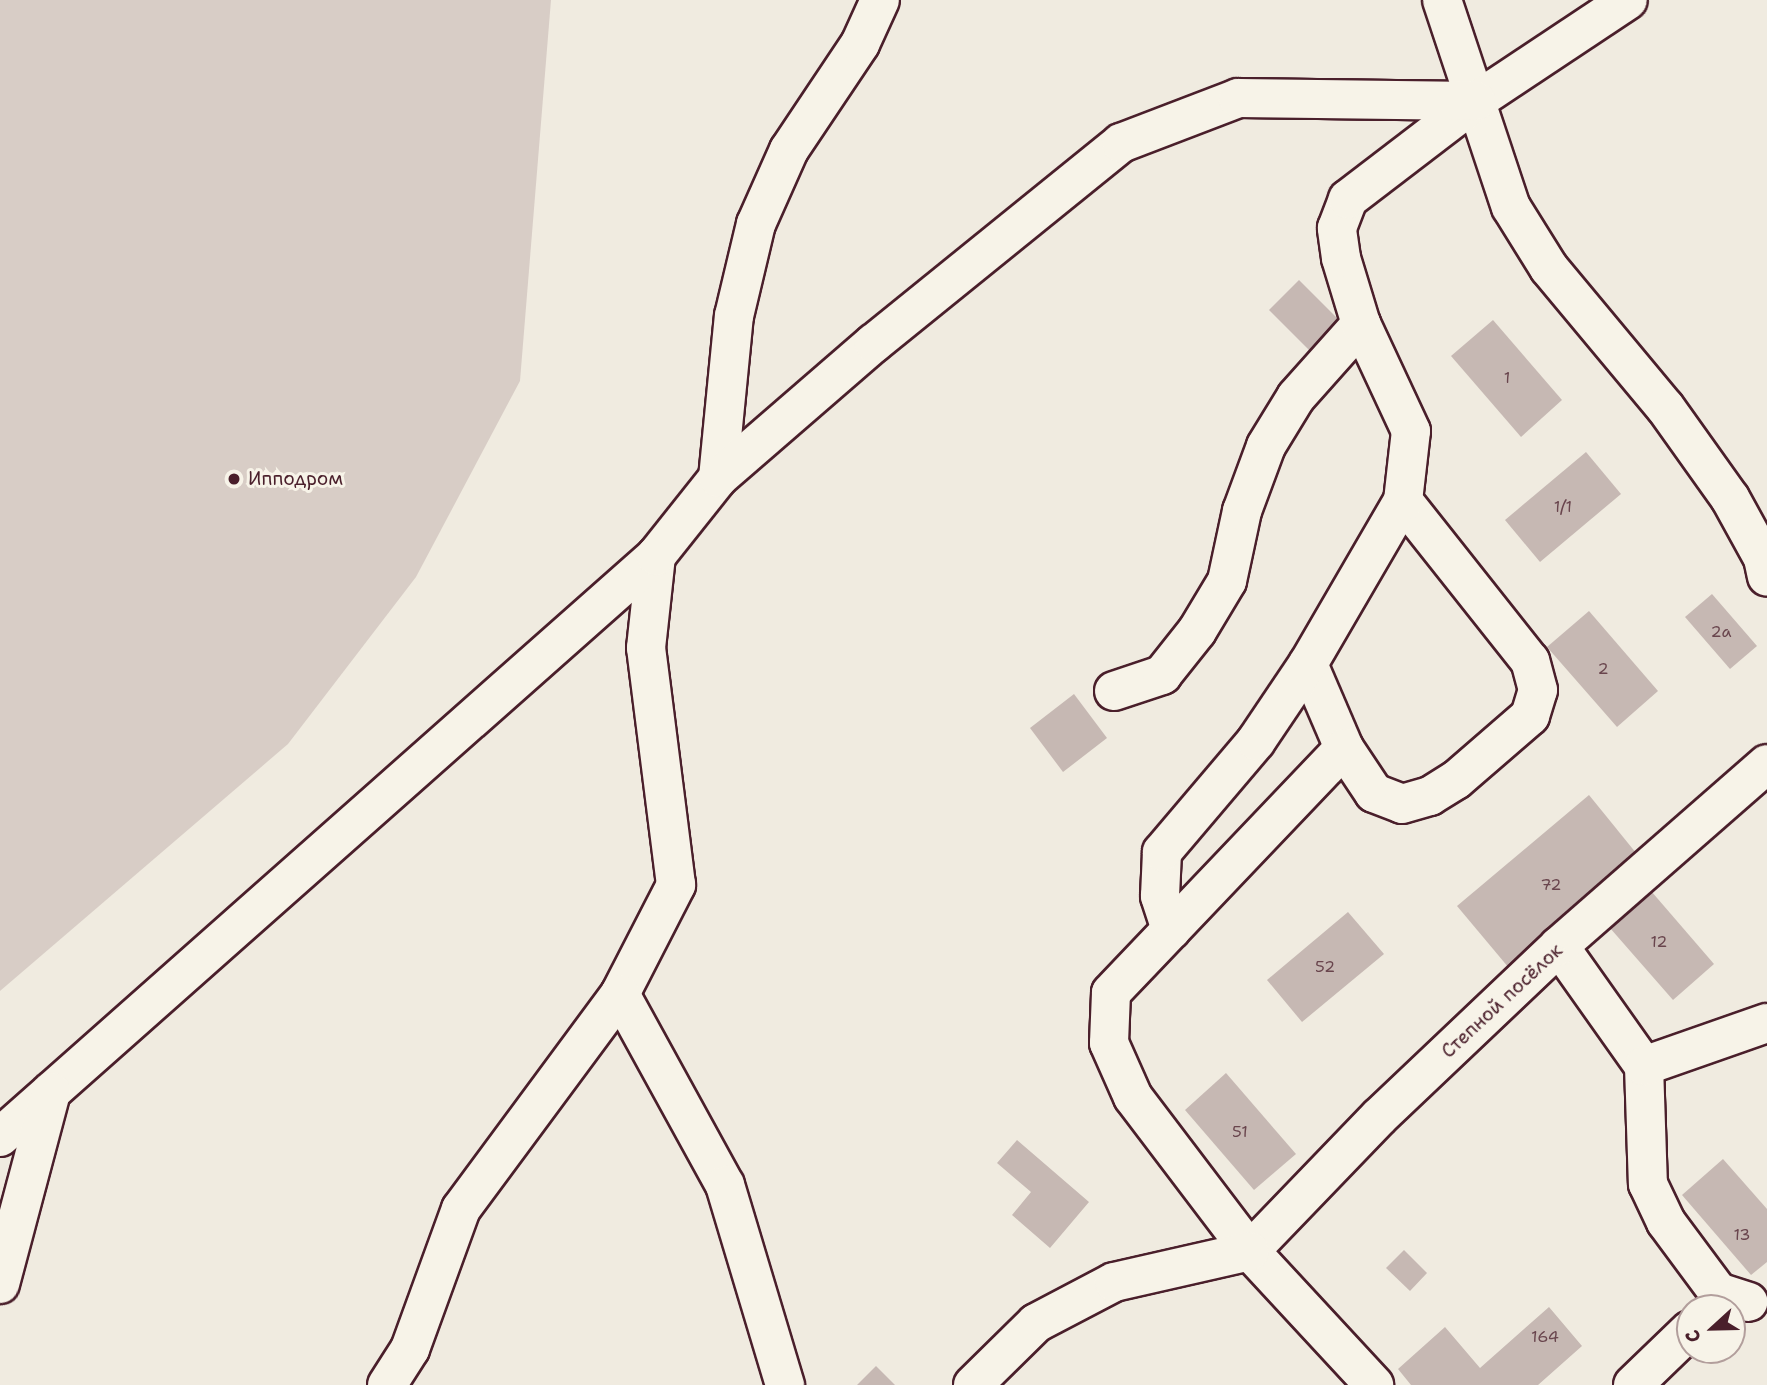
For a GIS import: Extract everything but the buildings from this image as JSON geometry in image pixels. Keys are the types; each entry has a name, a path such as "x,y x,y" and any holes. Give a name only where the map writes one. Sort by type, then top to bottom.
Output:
{"street":[{"path":"718,478 734,316 756,224 789,150 860,44 880,0"},
{"path":"1443,0 1511,207 1549,268 1665,407 1730,498 1763,558 1767,577"},
{"path":"1171,930 1160,896 1162,852 1256,741 1308,664 1403,502 1411,431 1361,324 1340,258 1337,228 1349,200 1476,101 1628,0"},
{"path":"0,1137 656,556 718,478 874,343 1122,143 1238,99 1476,101"},
{"path":"1114,691 1162,676 1197,631 1227,581 1242,511 1266,446 1296,397 1361,324"},
{"path":"1308,664 1344,748 1374,793 1402,804 1430,796 1456,780 1530,716 1538,690 1530,661 1403,502"},
{"path":"387,1385 410,1349 461,1209 620,994 676,885 646,648 656,556"},
{"path":"1344,748 1111,993 1109,1043 1133,1097 1250,1251 1374,1385"},
{"name":"Степной посёлок","path":"1250,1251 1379,1117 1559,946 1767,764"},
{"path":"1559,946 1644,1066 1648,1184 1666,1222 1718,1292 1749,1301"},
{"path":"620,994 725,1185 785,1385"},
{"path":"1644,1066 1767,1023"},
{"path":"0,1284 51,1092"},
{"path":"973,1385 1036,1323 1114,1282 1250,1251"},
{"path":"1633,1385 1676,1344"}],"shaded area":[{"name":"Ипподром","path":"0,0 551,0 520,381 416,577 288,744 0,991"}],"place":[{"name":"Ипподром","path":"234,479"}]}
